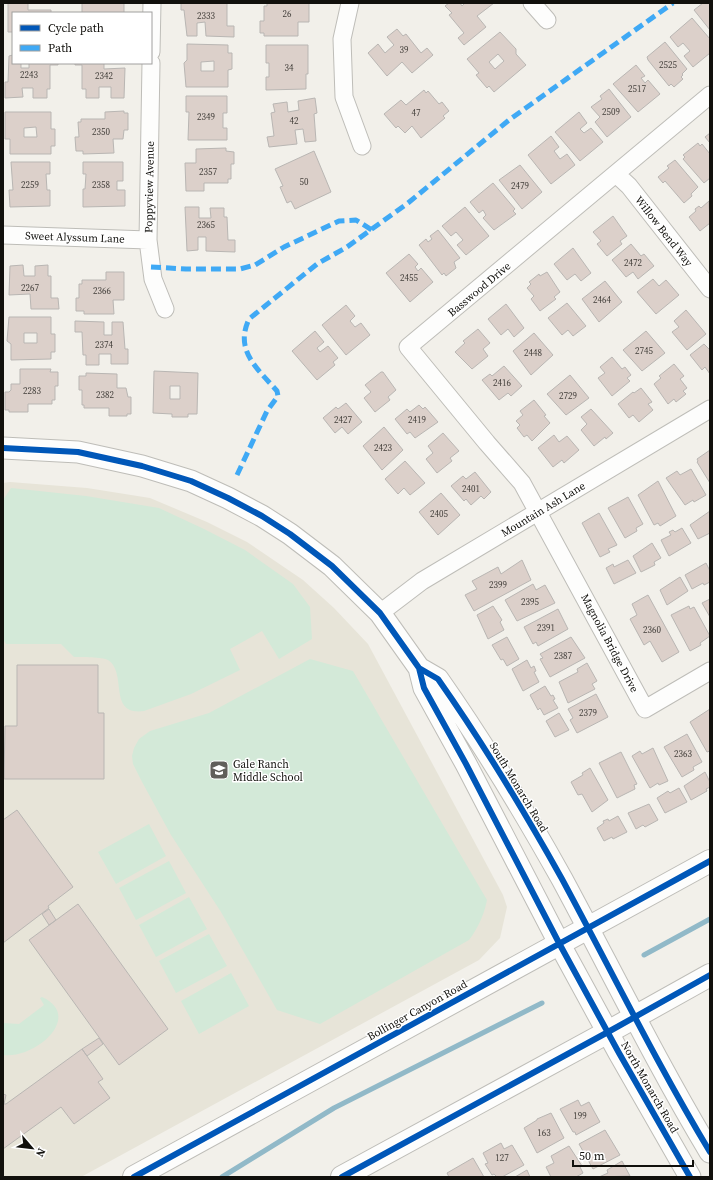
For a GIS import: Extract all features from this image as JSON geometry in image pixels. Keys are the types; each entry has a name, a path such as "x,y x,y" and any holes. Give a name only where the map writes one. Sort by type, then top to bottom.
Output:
{"main road":[{"name":"Bollinger Canyon Road","path":"134,1177 710,861"},
{"path":"342,1177 608,1032 710,974"}],"street":[{"path":"350,3 342,39 344,97 362,146"},
{"path":"532,3 547,20"},
{"name":"Poppyview Avenue","path":"151,64 148,240 153,279 165,309"},
{"name":"Basswood Drive","path":"538,512 522,483 408,347 710,95"},
{"name":"Willow Bend Way","path":"616,174 628,186 710,288"},
{"name":"Sweet Alyssum Lane","path":"3,235 148,240"},
{"name":"Mountain Ash Lane","path":"380,613 422,581 710,409"},
{"name":"South Monarch Road","path":"3,448 78,452 142,466 191,481 262,516 290,534 332,566 380,613 419,668 424,688 466,764 559,944"},
{"name":"Magnolia Bridge Drive","path":"538,512 646,709 710,671"},
{"name":"South Monarch Road","path":"419,668 438,679 451,698 520,807 588,928"},
{"name":"North Monarch Road","path":"588,928 635,1017 710,1152"},
{"name":"North Monarch Road","path":"559,944 690,1177"}],"shaded area":[{"name":"Gale Ranch Middle School","path":"10,482 87,488 150,498 207,522 247,542 303,580 334,608 368,644 503,895 507,907 500,938 479,960 81,1177 3,1177 3,483"}],"green space":[{"path":"11,488 86,496 159,508 204,529 245,550 293,584 310,607 312,639 279,659 262,631 230,649 240,670 191,694 144,711 133,711 126,707 122,700 117,674 114,666 108,660 74,657 61,644 6,644 3,639 3,500"},
{"path":"310,659 353,671 487,900 480,921 469,940 320,1024 277,1010 221,912 171,835 133,764 132,756 139,739 150,731 209,713"},
{"path":"149,824 166,856 116,884 98,852"},
{"path":"169,861 186,893 136,920 119,888"},
{"path":"189,897 207,929 156,957 139,925"},
{"path":"209,934 227,966 176,993 159,961"},
{"path":"231,973 249,1006 199,1034 181,1001"},
{"path":"42,997 54,1005 58,1015 57,1025 51,1035 29,1050 16,1054 3,1055 3,1023 19,1024 44,1005 40,998"}],"building":[{"path":"8,3 28,3 28,10 51,10 51,12 12,12 12,32 8,32"},
{"path":"82,3 124,3 124,12 82,12"},
{"path":"181,3 227,3 227,26 234,26 234,37 206,36 205,22 197,23 197,36 187,36 184,10 181,10"},
{"path":"267,3 309,3 309,22 298,22 298,36 264,36 264,33 260,33 260,21 264,21 264,6 267,6"},
{"path":"449,3 460,3 462,6 465,3 494,3 477,16 486,27 464,45 458,38 464,33 449,15 452,13 445,6"},
{"path":"703,3 710,3 710,30 694,10"},
{"path":"692,18 710,39 710,53 693,67 684,56 690,51 683,43 678,47 670,37"},
{"path":"397,29 403,36 406,34 421,53 427,48 433,55 412,73 402,62 387,76 368,53 378,44 385,53 394,45 387,37"},
{"path":"500,32 516,49 516,54 526,65 494,92 489,86 487,88 476,75 479,73 467,59","holes":["498,54 504,61 495,69 489,62"]},
{"path":"665,42 687,69 682,74 683,75 681,77 683,79 674,87 671,84 669,86 647,57"},
{"path":"187,44 228,45 228,53 232,53 232,69 228,70 228,87 186,87 184,63 187,60","holes":["214,61 214,71 201,71 201,62"]},
{"path":"266,45 308,45 308,74 306,74 306,89 266,90 266,77 269,77 269,63 266,63"},
{"path":"12,55 12,64 21,64 21,68 29,68 29,64 58,64 50,65 50,89 47,89 47,98 33,98 33,88 22,88 23,97 5,98 5,82 8,82 9,56"},
{"path":"104,64 104,69 125,68 124,98 111,98 111,87 99,87 99,98 86,98 86,89 82,89 82,65 75,65"},
{"path":"636,65 645,76 641,78 645,83 648,80 660,94 638,112 613,84"},
{"path":"609,89 631,117 607,137 595,122 600,117 591,107 602,99 600,96"},
{"path":"424,90 426,93 428,91 439,104 442,102 449,111 443,116 445,118 421,138 412,126 405,133 398,126 396,128 384,114 401,100 406,105"},
{"path":"186,96 227,96 227,113 223,113 223,128 227,128 227,140 188,140 189,112 186,112"},
{"path":"315,98 317,113 314,114 316,141 305,142 303,129 295,130 297,144 269,147 267,137 274,136 271,113 275,112 273,104 287,102 288,112 299,110 298,101"},
{"path":"124,111 124,113 128,113 128,130 124,130 123,139 113,139 114,153 83,154 83,151 76,151 75,137 79,137 78,122 81,122 81,119 105,119 105,112"},
{"path":"5,112 51,112 51,129 55,129 55,146 51,146 51,154 10,154 10,139 5,139","holes":["36,127 37,137 24,137 24,128"]},
{"path":"579,112 587,123 580,129 584,133 591,128 603,142 580,161 555,132"},
{"path":"710,133 710,143 705,137"},
{"path":"551,136 559,147 554,151 560,159 567,154 575,165 551,184 528,155"},
{"path":"698,143 700,146 702,144 710,154 710,178 704,183 683,159 685,157 683,155"},
{"path":"226,148 226,151 234,152 234,164 231,164 231,179 228,179 228,183 204,183 204,191 186,191 185,163 196,163 196,149"},
{"path":"314,151 331,192 295,209 291,201 287,203 280,187 283,186 275,169"},
{"path":"675,160 698,187 691,194 692,196 684,203 665,181 663,183 658,177 669,168 667,166"},
{"path":"11,162 50,162 50,174 46,174 47,190 50,190 50,206 10,207 9,190 13,190"},
{"path":"83,162 123,162 123,181 117,181 117,190 125,190 125,206 83,207 83,189 85,189 86,174 83,174"},
{"path":"520,165 542,192 522,209 499,180"},
{"path":"493,183 515,209 513,211 516,214 494,230 483,218 486,215 483,210 479,213 470,202"},
{"path":"709,201 710,223 700,231 689,217 696,211 695,209 699,206 701,208"},
{"path":"185,207 199,207 199,218 211,218 210,208 224,208 224,217 227,217 228,240 235,240 235,252 206,251 206,237 198,237 198,250 187,251"},
{"path":"465,207 489,236 466,255 457,245 463,240 456,232 451,236 442,226"},
{"path":"613,216 627,236 620,241 622,244 607,256 597,244 601,241 593,232"},
{"path":"438,230 460,258 454,262 456,268 446,276 444,273 442,275 419,245 426,239 428,242 432,239 430,236"},
{"path":"631,244 641,256 644,254 654,266 638,279 633,272 626,277 612,260"},
{"path":"573,248 591,273 581,281 575,274 567,280 554,264"},
{"path":"409,254 418,264 415,267 418,271 421,268 433,282 410,302 386,273"},
{"path":"23,265 24,276 35,276 35,266 48,265 48,276 51,276 51,298 58,298 59,309 31,309 30,294 9,295 10,266"},
{"path":"106,272 124,272 124,300 113,300 114,314 84,314 84,311 76,311 76,298 79,298 79,284 82,284 82,280 106,280"},
{"path":"547,272 560,292 554,297 556,299 540,311 531,299 534,296 527,288 531,284 529,282 539,274 540,276"},
{"path":"653,279 659,286 666,280 679,295 656,314 637,292"},
{"path":"605,281 622,302 599,322 582,299"},
{"path":"567,303 586,326 573,336 568,330 562,335 548,318"},
{"path":"506,304 524,328 514,337 508,329 501,335 488,319"},
{"path":"346,305 355,316 350,321 355,327 361,323 370,335 346,355 322,325"},
{"path":"686,310 706,334 687,350 672,332 679,327 674,321"},
{"path":"9,317 51,317 51,334 55,334 55,352 51,352 51,359 11,360 11,344 7,341","holes":["24,333 37,333 37,343 24,343"]},
{"path":"75,321 104,322 104,335 112,335 112,322 123,322 125,349 128,349 128,364 111,364 111,354 99,354 99,365 86,365 86,355 83,355 82,332 75,332"},
{"path":"478,329 490,343 483,349 488,356 472,369 455,352 465,343 463,341"},
{"path":"315,331 324,342 317,348 320,352 328,346 338,358 333,362 335,365 317,380 292,351"},
{"path":"646,331 665,353 642,371 623,350"},
{"path":"534,333 553,355 531,375 513,351"},
{"path":"704,344 710,350 710,374 705,367 702,370 690,355"},
{"path":"612,357 622,369 625,367 631,375 627,378 630,381 612,396 598,378 605,373 600,367"},
{"path":"674,364 684,376 680,379 687,388 683,391 686,394 676,402 674,399 668,404 654,384 661,378 659,376"},
{"path":"504,366 522,386 511,396 508,393 499,400 482,380 490,374 492,376"},
{"path":"20,369 51,369 50,372 58,372 58,386 55,386 55,400 52,400 52,404 28,404 28,412 9,412 9,410 5,410 5,392 9,392 11,390 11,384 20,384"},
{"path":"154,371 198,373 197,414 188,414 188,417 172,417 172,414 153,413","holes":["170,386 180,386 180,399 170,399"]},
{"path":"383,372 396,390 388,397 390,400 375,412 364,398 371,392 365,385"},
{"path":"86,373 117,374 117,388 126,388 128,397 131,397 131,414 127,414 127,416 109,416 109,408 84,408 84,405 82,405 82,390 79,390 79,376 86,376"},
{"path":"570,375 589,398 566,415 547,394"},
{"path":"641,388 652,402 648,404 653,410 639,422 633,415 629,418 618,404 633,392 634,393"},
{"path":"534,400 546,415 544,416 550,423 532,441 527,435 524,437 517,428 520,425 516,421 523,415 520,411"},
{"path":"346,403 362,422 348,434 342,427 335,433 323,418 336,407 338,409"},
{"path":"419,405 423,409 425,407 438,422 415,438 410,432 407,434 395,419 407,409 410,412"},
{"path":"591,409 613,433 606,439 605,437 594,446 581,430 587,424 581,417"},
{"path":"384,427 403,450 382,470 363,446"},
{"path":"443,433 459,451 450,458 452,461 437,473 426,459 433,453 428,446"},
{"path":"554,435 559,442 567,436 579,450 564,463 562,460 553,467 538,448"},
{"path":"710,450 710,483 697,462 697,459"},
{"path":"405,461 425,483 410,495 404,488 398,494 385,479"},
{"path":"691,469 706,495 685,505 666,478 677,471 680,475"},
{"path":"475,472 491,492 484,499 481,496 471,505 466,499 464,501 451,486 463,476 466,479"},
{"path":"658,481 676,516 660,526 658,523 654,525 638,495"},
{"path":"441,493 460,515 438,535 419,512"},
{"path":"628,497 643,524 636,528 637,531 625,538 608,508"},
{"path":"710,511 710,533 698,539 690,525"},
{"path":"599,513 617,545 608,549 610,552 600,557 582,523"},
{"path":"682,528 691,543 669,556 661,540 671,535 669,532 673,530 675,532"},
{"path":"652,543 661,558 654,562 655,565 641,572 633,556"},
{"path":"522,560 531,580 474,611 465,595 477,589 472,581 498,567 501,574"},
{"path":"628,560 636,573 614,584 606,568 613,564 614,567"},
{"path":"706,563 710,571 710,582 704,585 703,583 692,589 685,575"},
{"path":"680,577 688,591 667,605 660,590"},
{"path":"533,584 536,590 545,585 555,603 517,621 505,600"},
{"path":"648,595 679,652 662,662 650,641 644,645 630,619 637,615 632,604"},
{"path":"710,599 710,617 702,603"},
{"path":"493,606 502,620 500,622 504,630 488,639 477,615"},
{"path":"689,606 690,609 694,607 710,636 700,643 701,645 690,651 671,615"},
{"path":"558,609 568,629 538,646 536,642 533,644 524,627"},
{"path":"507,637 519,659 507,666 503,659 501,660 492,645"},
{"path":"571,637 585,658 550,677 540,659 543,658 540,654"},
{"path":"527,660 531,668 534,666 536,671 534,672 539,682 523,691 512,669"},
{"path":"587,663 597,681 592,684 595,689 568,703 559,682 578,672 577,669"},
{"path":"17,665 98,665 98,713 104,713 104,779 4,779 5,726 17,726"},
{"path":"545,686 551,696 553,695 555,699 553,700 558,708 544,715 540,708 538,710 530,695"},
{"path":"596,694 608,717 577,733 570,720 573,718 568,709"},
{"path":"710,709 710,751 707,752 690,722"},
{"path":"559,713 569,730 555,737 546,721"},
{"path":"687,734 702,762 693,767 694,770 682,777 664,747"},
{"path":"653,748 668,781 659,785 658,783 650,788 632,756 640,751 642,754"},
{"path":"621,752 637,784 634,785 635,789 617,798 599,763"},
{"path":"590,768 608,800 592,812 582,794 578,795 571,782 583,775 582,773"},
{"path":"705,772 710,782 710,787 706,789 707,791 691,800 684,786"},
{"path":"679,788 687,802 665,813 657,798 668,791 670,793"},
{"path":"649,804 658,820 645,827 643,825 636,829 628,813"},
{"path":"17,810 73,887 48,906 49,908 3,943 3,820"},
{"path":"618,816 627,832 613,839 612,837 604,841 597,828 604,823 603,821 608,819 609,821"},
{"path":"78,904 168,1029 119,1065 29,940"},
{"path":"49,909 56,920 49,925 42,914"},
{"path":"99,1038 103,1044 87,1056 82,1049"},
{"path":"82,1049 103,1079 98,1082 110,1098 74,1124 61,1107 3,1149 3,1094 6,1095 4,1104 6,1104"},
{"path":"578,1100 581,1106 589,1102 600,1122 576,1135 560,1109"},
{"path":"551,1113 564,1138 537,1153 524,1128 537,1119"},
{"path":"605,1130 620,1155 593,1169 579,1144"},
{"path":"501,1143 504,1149 512,1145 524,1165 502,1177 497,1177 494,1174 492,1175 485,1164 488,1163 483,1153"},
{"path":"569,1146 582,1166 580,1167 583,1173 576,1177 551,1177 546,1167 554,1163 551,1156"},
{"path":"473,1158 484,1177 449,1177 447,1173"},
{"path":"622,1161 630,1176 599,1177 608,1173 607,1170"},
{"path":"527,1170 530,1177 515,1177"}],"waterway":[{"path":"644,955 710,919"},
{"path":"222,1177 334,1108 542,1003"}],"marked path":[{"path":"237,475 267,411 278,396 277,391 256,367 246,350 244,341 245,330 249,319 317,264 347,247 408,203 509,120 673,3"},
{"path":"151,267 186,269 240,269 255,265 284,247 339,221 356,220 372,230"}],"cycle path":[{"path":"3,448 78,452 142,466 191,481 262,516 290,534 332,566 380,613 419,668 424,688 466,764 559,943 619,1053 690,1177"},
{"path":"419,668 438,679 487,752 518,803 562,879 653,1051 710,1152"},
{"path":"134,1177 710,861"},
{"path":"342,1177 710,975"}],"place":[{"name":"Gale Ranch Middle School","path":"219,770"}]}
